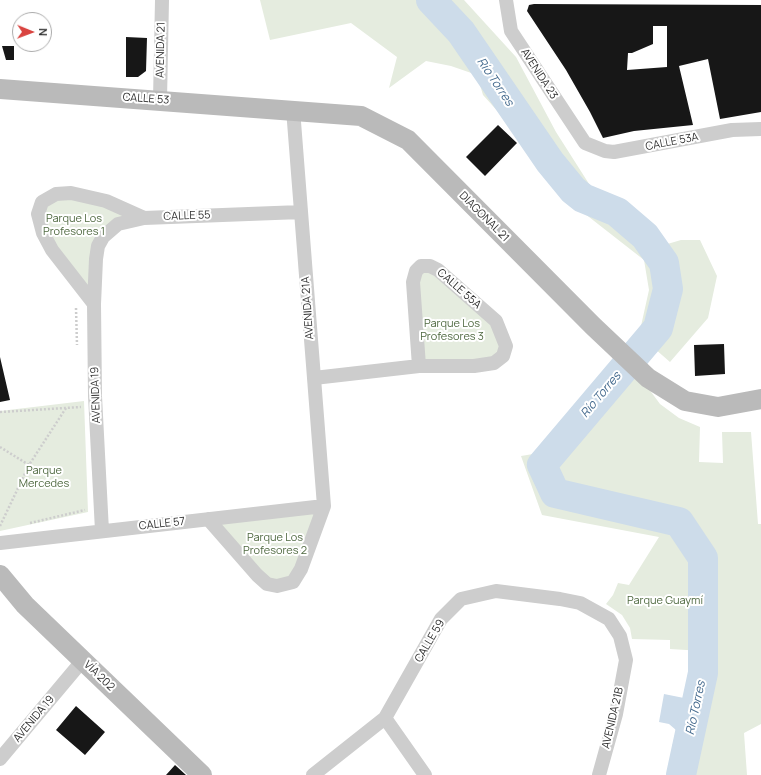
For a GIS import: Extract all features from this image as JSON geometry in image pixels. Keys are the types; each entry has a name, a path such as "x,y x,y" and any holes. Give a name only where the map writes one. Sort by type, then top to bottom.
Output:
{"main road":[{"name":"CALLE 53","path":"0,89 293,109"},
{"name":"DIAGONAL 21","path":"293,109 361,116 408,140 593,326 648,378 685,401 718,407 761,399"},
{"name":"VÍA 202","path":"0,575 25,605 202,775"}],"street":[{"name":"AVENIDA 21","path":"160,100 162,0"},
{"name":"AVENIDA 23","path":"506,0 511,30 585,143"},
{"name":"AVENIDA 21A","path":"293,109 324,506"},
{"name":"CALLE 53A","path":"585,143 605,151 614,152 732,130 761,129"},
{"path":"94,304 52,250 43,233 38,214 42,202 56,194 71,193 84,195 106,201 144,218"},
{"name":"CALLE 55","path":"96,259 98,246 110,229 118,224 144,218 301,212"},
{"name":"AVENIDA 19","path":"96,259 94,304 96,406 102,531"},
{"name":"CALLE 55A","path":"314,378 419,366 474,366 494,363 502,356 506,346 496,321 438,270 430,266 421,266 416,271 413,282 419,366"},
{"path":"208,519 257,576 267,584 277,586 293,582 301,569 324,506"},
{"name":"CALLE 57","path":"0,543 324,506"},
{"name":"CALLE 59","path":"313,775 385,718 441,620 461,599 496,591 580,603 610,619 620,636 626,660"},
{"name":"AVENIDA 19","path":"0,759 83,660"},
{"name":"AVENIDA 21B","path":"599,775 616,714 626,660"},
{"path":"385,718 425,775"}],"path":[{"path":"76,308 78,348"},
{"path":"80,400 81,415"},
{"path":"0,412 96,406"},
{"path":"0,526 29,465 66,408"},
{"path":"0,447 29,465"},
{"path":"23,524 85,511 85,503"}],"green space":[{"path":"260,0 464,0 516,57 556,132 591,187 664,245 681,240 700,240 717,276 708,318 670,362 639,335 649,290 644,260 566,199 545,164 483,95 477,75 451,66 426,61 389,88 397,57 351,23 270,40"},
{"name":"Parque Los Profesores 1","path":"56,194 144,218 103,237 94,304 52,250 42,202"},
{"name":"Parque Los Profesores 3","path":"421,266 496,321 503,356 419,366 416,271"},
{"name":"Parque Guaymí","path":"623,354 660,404 679,418 700,427 699,462 723,463 722,432 751,432 758,524 761,524 761,724 744,733 747,775 681,775 703,673 703,651 670,649 670,640 632,639 630,628 622,615 606,604 613,595 618,583 629,585 659,537 542,515 521,456 539,453"},
{"name":"Parque Mercedes","path":"84,401 88,512 0,531 0,411"},
{"name":"Parque Los Profesores 2","path":"324,506 301,569 277,586 208,519"}],"water":[{"path":"664,694 694,700 684,751 672,748 676,730 669,724 659,722"}],"building":[{"path":"529,5 761,5 761,112 720,119 708,59 679,66 693,125 634,131 603,138 566,70 527,11","holes":["653,26 667,26 667,67 627,70 628,53 632,53 653,44"]},
{"path":"126,37 147,38 146,71 138,77 126,77"},
{"path":"2,46 12,46 14,60 6,60"},
{"path":"498,125 517,143 485,176 466,157"},
{"path":"724,344 725,374 695,376 694,345"},
{"path":"0,357 10,400 0,402"},
{"path":"76,706 105,732 85,755 56,730"},
{"path":"175,765 186,775 166,775"}],"waterway":[{"name":"Río Torres","path":"431,0 461,32 550,162 573,190 583,198 617,212 645,236 664,263 668,289 658,328 542,465 555,493 679,522 703,558 703,673 681,775"}]}
